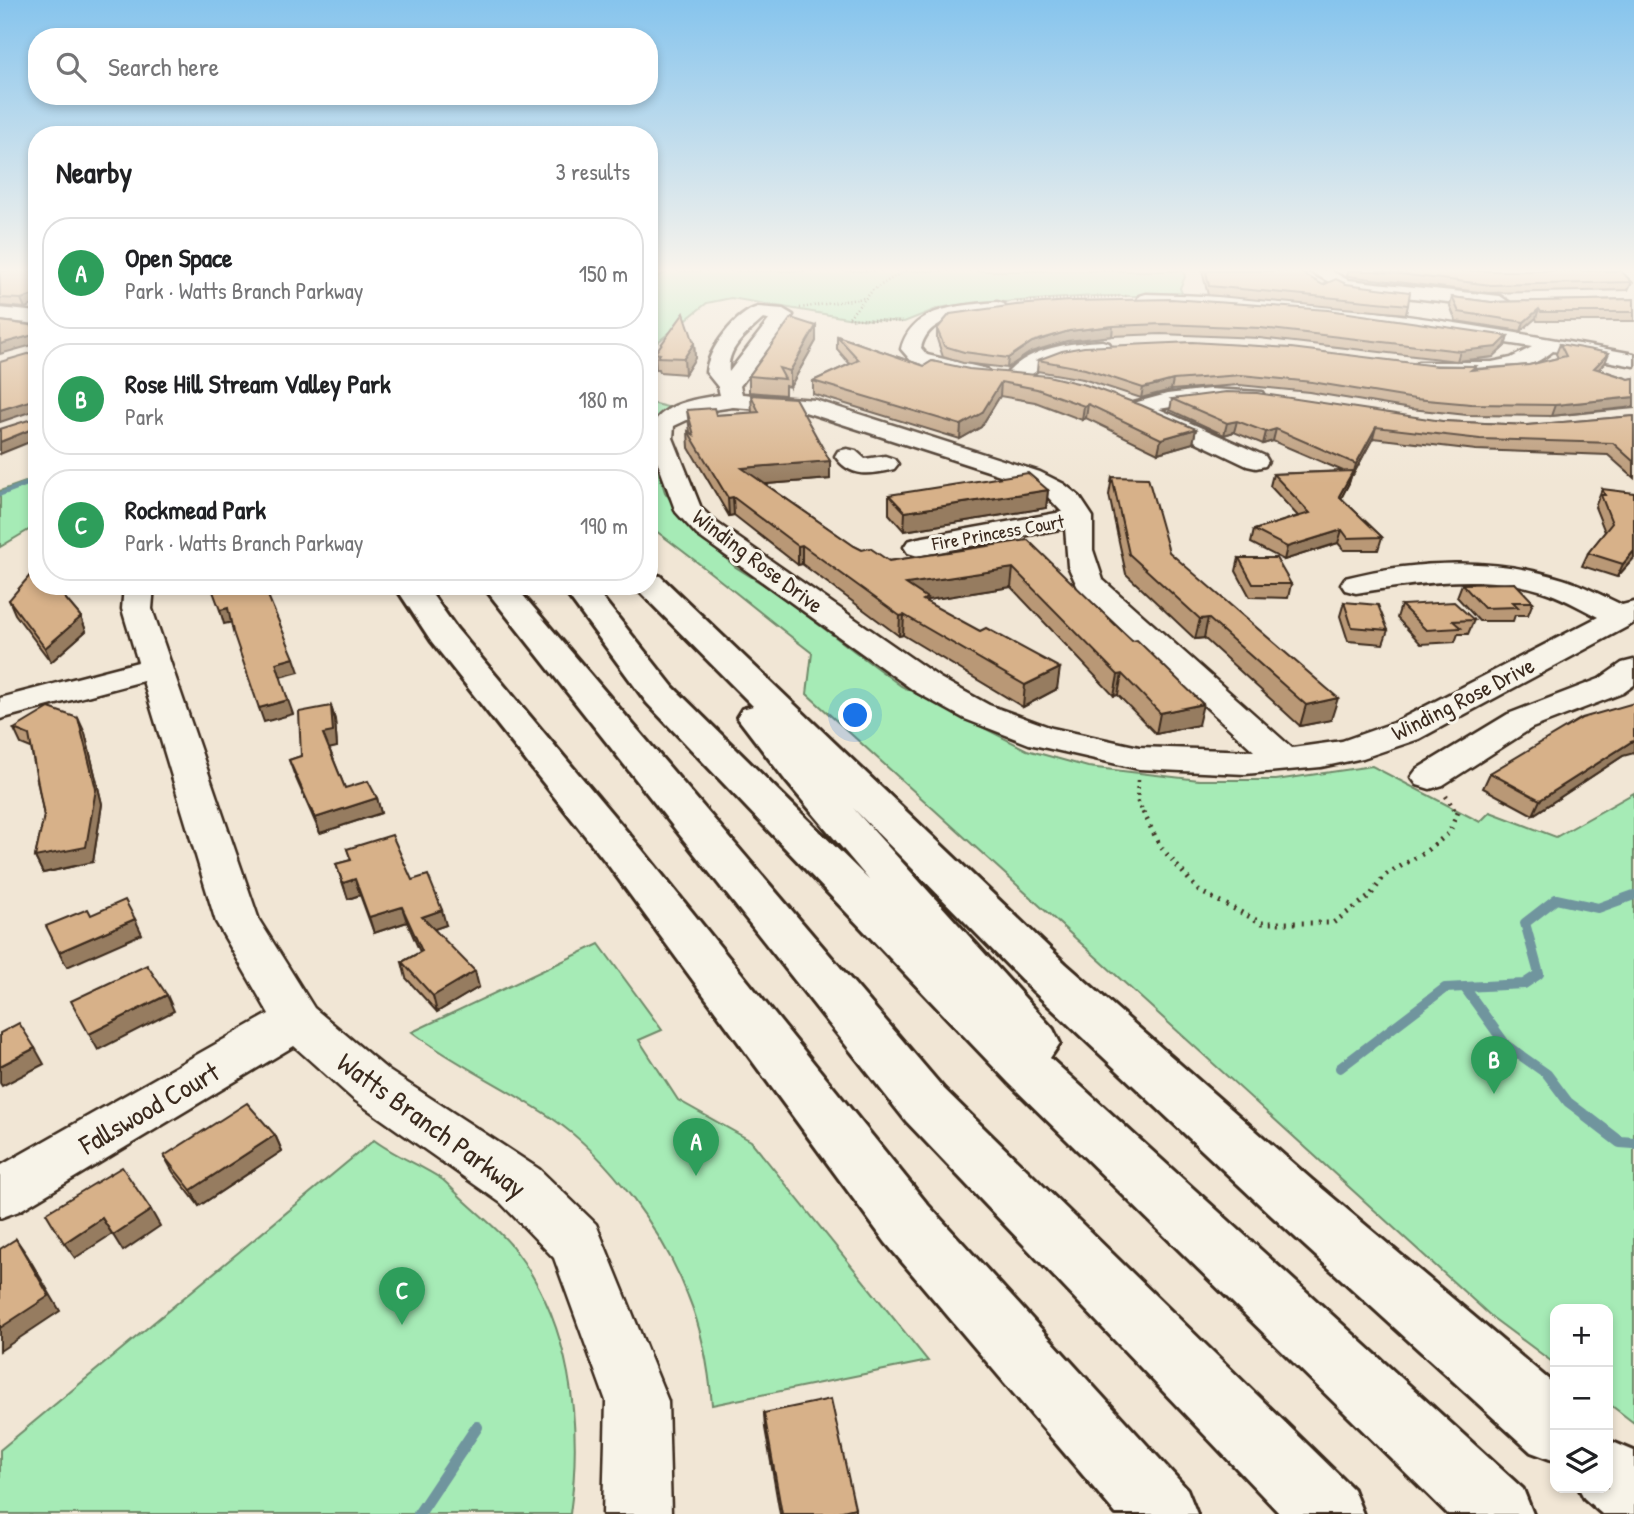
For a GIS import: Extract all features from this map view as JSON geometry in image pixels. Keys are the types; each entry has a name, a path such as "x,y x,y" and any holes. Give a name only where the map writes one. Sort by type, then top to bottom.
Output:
{"highway":[{"path":"658,592 1049,976 1292,1198 1550,1424"},
{"path":"658,594 800,773 1202,1234"},
{"path":"416,595 444,635 624,856 906,1224 1162,1514"},
{"path":"505,595 925,1105 1328,1514"},
{"path":"583,595 660,695 1027,1068 1498,1514"},
{"path":"1613,1478 1634,1496"}],"street":[{"path":"912,342 911,349 920,359 985,375 1046,381"},
{"path":"1528,342 1634,360"},
{"path":"1014,378 1025,366 1046,356 1120,345"},
{"path":"1405,363 1464,369 1498,366 1529,359 1548,345"},
{"name":"Winding Rose Drive","path":"1079,517 1074,504 1056,488 1031,477 832,421 807,405 731,393 682,410 668,418 662,426 661,438 689,512 708,529 928,685 977,712 1042,736 1139,758 1245,763 1321,756 1350,750 1406,731 1628,614"},
{"path":"1138,409 1170,398 1191,395 1272,398"},
{"path":"1113,400 1256,461"},
{"path":"847,456 852,464 857,466 885,464"},
{"path":"1079,517 1083,571 1090,584 1282,758"},
{"name":"Fire Princess Court","path":"918,547 1079,517"},
{"path":"1356,584 1417,575 1479,574 1514,577 1552,585 1628,614"},
{"name":"Watts Branch Parkway","path":"138,595 137,609 238,922 298,1021 371,1085 520,1186 576,1242 637,1401 637,1514"},
{"path":"1571,643 1631,674"},
{"path":"0,709 157,667"},
{"path":"1436,785 1520,721 1611,686 1631,674"},
{"name":"Fallswood Court","path":"0,1194 298,1021"}],"path":[{"path":"1139,758 1137,800 1160,846 1199,891 1262,923 1334,923 1370,896 1384,875 1424,853 1449,833 1458,812 1436,785"}],"green space":[{"path":"658,405 676,409 658,419"},
{"path":"658,470 665,492 684,520 734,566 775,592 901,686 1027,750 1088,767 1199,780 1276,780 1372,766 1480,822 1490,812 1556,837 1634,793 1634,1423 1613,1407 1613,1304 1550,1304 1550,1360 1493,1318 807,694 812,653 658,533"},
{"path":"28,481 28,530 0,547 0,491"},
{"path":"599,944 662,1030 639,1040 678,1100 751,1141 928,1361 712,1405 697,1322 678,1272 650,1222 614,1175 574,1135 553,1119 412,1032"},
{"path":"374,1140 443,1180 507,1240 532,1275 560,1339 568,1374 575,1444 570,1514 0,1514 0,1450"}],"building":[{"path":"663,342 694,343 684,358 658,357 658,349"},
{"path":"774,342 807,342 790,371 779,368 785,379 749,376"},
{"path":"842,342 853,342 924,366 932,361 969,369 1048,376 1086,385 1196,429 1161,439 1088,404 1084,406 1037,389 1001,382 982,413 961,425 813,381 859,360"},
{"path":"942,342 1033,342 1008,358 964,352 944,346"},
{"path":"1192,342 1291,348 1437,366 1476,366 1471,370 1529,365 1566,356 1560,344 1609,353 1594,368 1629,379 1634,378 1634,397 1555,405 1471,404 1241,375 1173,380 1143,388 1085,369 1038,360 1062,351 1084,347"},
{"path":"1379,342 1502,342 1497,347 1460,351"},
{"path":"28,354 28,401 0,410 0,362"},
{"path":"1226,392 1257,393 1442,421 1527,425 1634,416 1634,462 1613,443 1480,439 1376,427 1356,464 1276,429 1266,432 1237,421 1227,423 1172,399"},
{"path":"751,395 795,398 830,461 742,468 854,546 862,550 870,548 889,561 1028,540 1132,641 1137,640 1203,704 1160,713 1122,674 1118,675 1013,568 906,584 927,598 923,600 980,631 986,628 1060,668 1025,685 904,615 900,616 802,545 798,546 733,497 728,498 688,431 694,435 687,410 714,408 716,415 759,412"},
{"path":"28,420 28,431 0,442 0,429"},
{"path":"1353,471 1339,496 1382,537 1348,538 1342,530 1287,547 1254,530 1310,513 1273,474"},
{"path":"1028,473 1048,490 905,512 889,495"},
{"path":"1112,477 1148,478 1169,552 1338,698 1306,705 1208,618 1200,619 1129,554"},
{"path":"1602,489 1634,493 1634,551 1623,564 1588,553 1612,523 1601,495 1605,495"},
{"path":"1239,558 1276,558 1291,584 1253,584"},
{"path":"28,578 28,595 63,595 81,617 45,648 9,600"},
{"path":"1515,583 1533,602 1513,602 1518,607 1484,608 1462,584"},
{"path":"214,595 268,595 294,658 276,663 288,700 259,708 233,632 228,608 220,610"},
{"path":"1344,602 1378,605 1388,630 1352,627"},
{"path":"1454,602 1474,620 1453,621 1461,628 1426,630 1401,605"},
{"path":"1634,703 1634,741 1540,800 1490,773 1582,718"},
{"path":"331,706 333,732 323,734 345,788 368,781 377,798 315,818 289,760 301,756 299,712"},
{"path":"49,708 78,718 96,789 86,847 35,857 44,816 29,735 14,729"},
{"path":"392,835 412,880 428,875 442,910 422,917 475,971 433,996 402,962 422,951 402,907 369,917 355,879 343,883 336,864 351,860 347,849"},
{"path":"125,900 135,919 59,952 46,926 88,909 91,915"},
{"path":"147,965 167,995 89,1034 71,1001"},
{"path":"19,1023 35,1048 0,1066 0,1033"},
{"path":"247,1103 275,1135 191,1190 164,1156"},
{"path":"122,1167 151,1210 113,1235 102,1218 64,1243 46,1213"},
{"path":"16,1239 49,1296 0,1328 0,1249"},
{"path":"831,1399 855,1508 830,1514 782,1514 764,1413"}],"waterway":[{"path":"0,494 28,483"},
{"path":"1340,1068 1445,988 1524,984 1539,974 1525,923 1556,899 1598,908 1634,895"},
{"path":"1465,988 1506,1045 1547,1074 1568,1102 1588,1117"},
{"path":"1586,1116 1620,1142 1634,1143"},
{"path":"419,1514 477,1427"}],"place":[{"name":"Rose Hill Stream Valley Park","path":"1494,1094"},
{"name":"Open Space","path":"696,1176"},
{"name":"Rockmead Park","path":"402,1325"}]}
